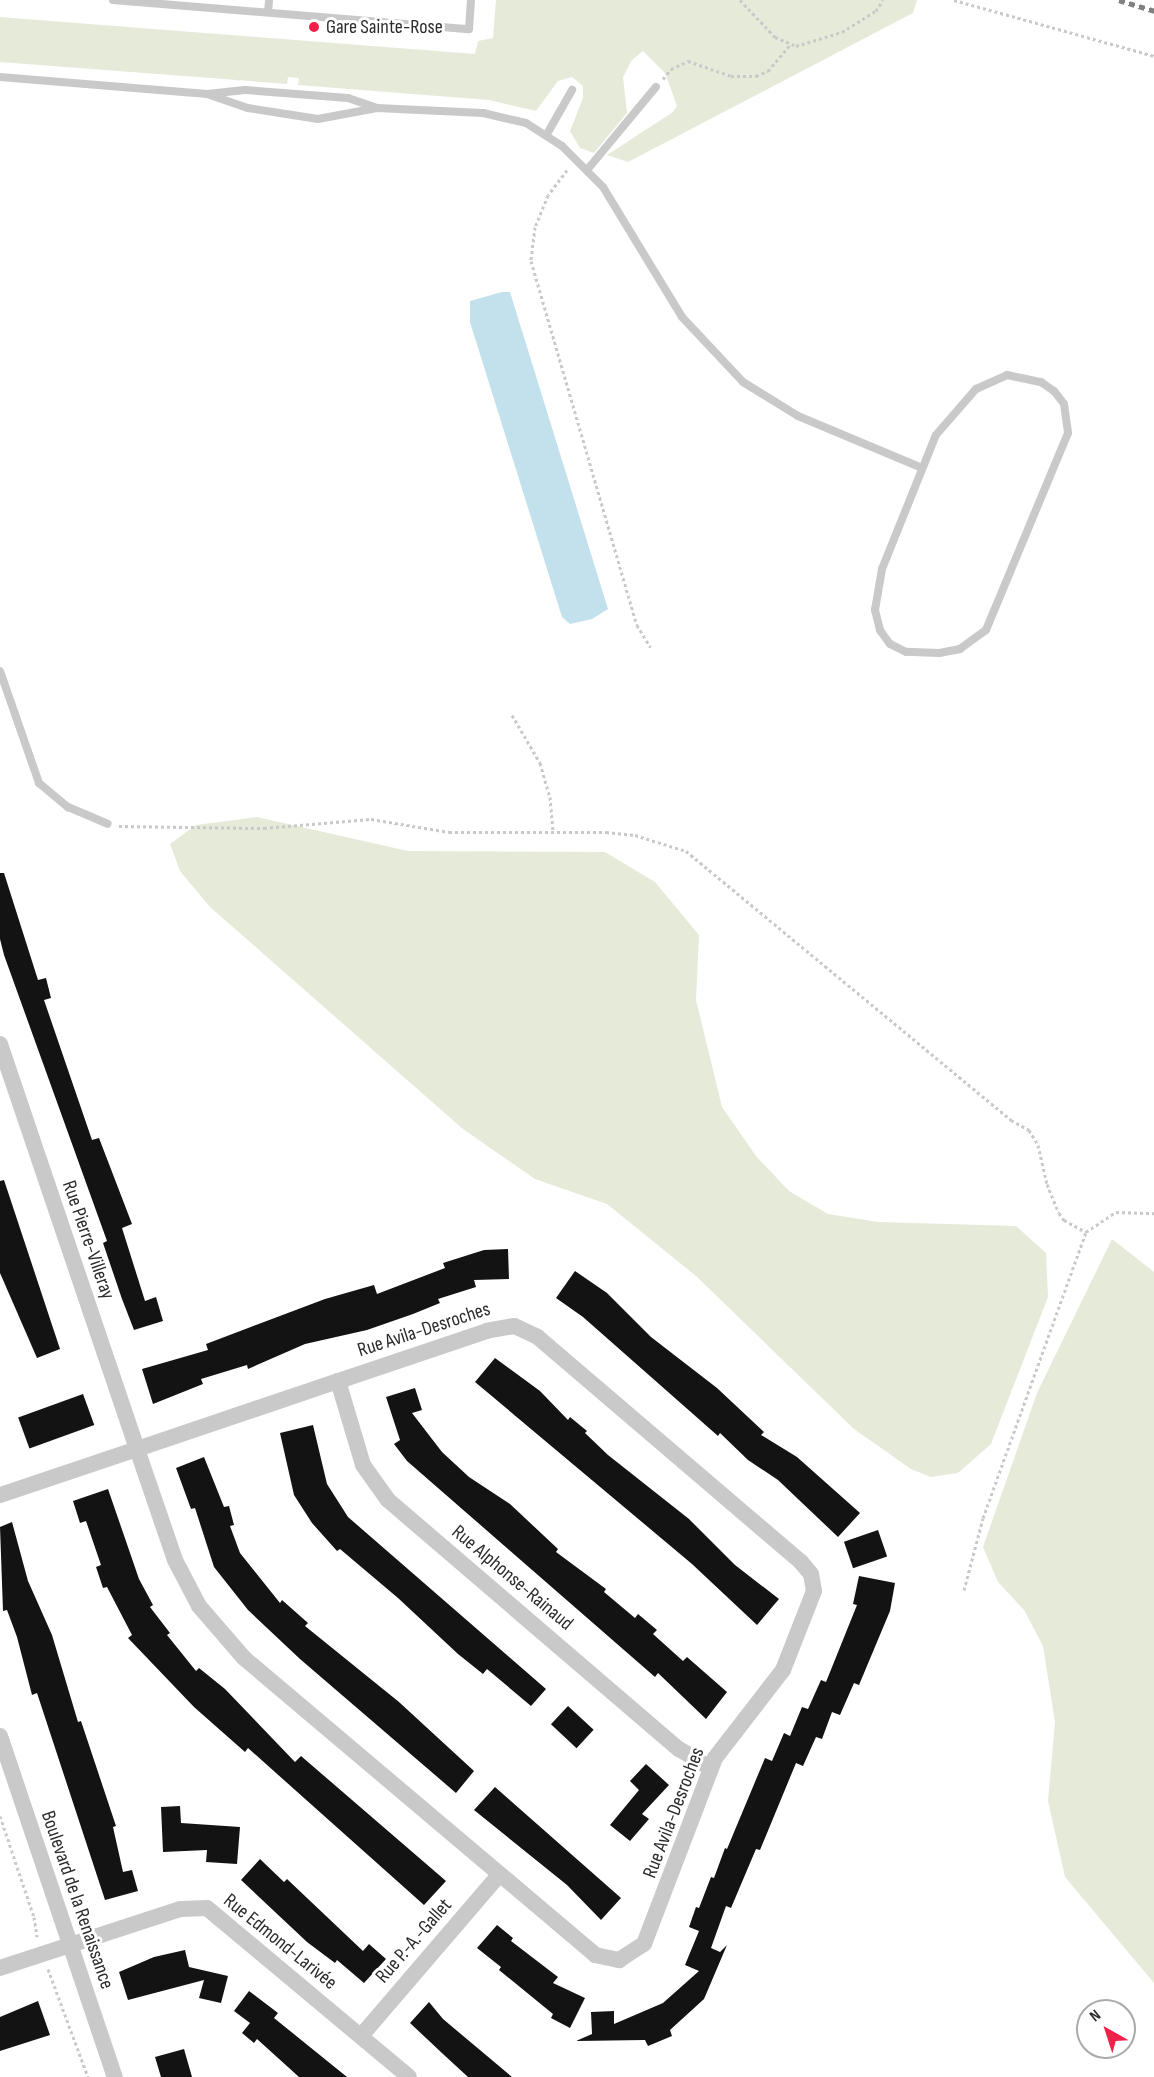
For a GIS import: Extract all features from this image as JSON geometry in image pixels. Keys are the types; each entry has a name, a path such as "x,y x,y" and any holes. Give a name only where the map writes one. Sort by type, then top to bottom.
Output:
{"street":[{"name":"Rue Pierre-Villeray","path":"0,1044 137,1449"},
{"name":"Rue Avila-Desroches","path":"502,1326 526,1329 804,1565 814,1591 797,1642 777,1679 726,1742 711,1768 651,1931 631,1956 612,1960 595,1955 244,1658 214,1627 178,1569 137,1449 502,1326"},
{"name":"Rue Alphonse-Rainaud","path":"338,1381 363,1466 388,1500 679,1749 711,1768"},
{"path":"0,1495 137,1449"},
{"name":"Boulevard de la Renaissance","path":"1,1743 114,2077"},
{"name":"Rue P.-A.-Gallet","path":"361,2036 500,1874"},
{"name":"Rue Edmond-Larivée","path":"0,1968 181,1909 207,1908 409,2077"}],"lane":[{"path":"112,0 469,29 471,0"},
{"path":"268,12 269,0"},
{"path":"0,76 207,94 245,90 337,97 377,108 506,116 547,134 586,170 618,206 682,317 743,382 798,416 920,467"},
{"path":"586,170 656,87"},
{"path":"547,134 572,90"},
{"path":"207,94 248,108 318,118 377,108"},
{"path":"1007,375 1033,379 1054,391 1064,404 1068,433 986,630 960,649 939,653 906,652 890,644 880,630 875,610 882,569 920,467 956,409 991,379 1007,375"},
{"path":"0,671 39,783 68,807 108,824"}],"path":[{"path":"740,0 775,37 791,44 806,45 843,32 876,11 883,0"},
{"path":"954,0 1154,56"},
{"path":"656,87 671,69 688,61 731,76 756,76 768,71 791,44"},
{"path":"575,159 548,195 530,245 531,261 637,625 650,647"},
{"path":"512,715 540,763 550,797 553,830"},
{"path":"108,824 264,828 371,819 449,832 553,830 635,835 666,843 703,862 1011,1120 1029,1130 1038,1145 1047,1184 1059,1213 1064,1220 1086,1232"},
{"path":"964,1590 983,1518 1086,1232 1116,1212 1154,1213"},
{"path":"0,1816 34,1917 36,1934"},
{"path":"52,1978 88,2077"}],"green space":[{"path":"496,0 917,0 913,13 628,162 607,155 673,112 677,106 665,73 643,51 632,60 623,77 627,113 594,153 580,148 570,131 583,98 583,86 572,77 558,81 536,111 489,100 298,85 299,78 288,77 287,84 0,62 0,17 475,54 478,41 493,38"},
{"path":"257,817 408,851 605,852 655,882 699,935 696,1000 722,1107 756,1156 789,1191 828,1214 878,1222 1016,1226 1046,1253 1048,1297 991,1444 958,1473 931,1477 911,1469 854,1429 696,1276 607,1204 535,1179 463,1129 210,907 180,871 170,844 196,825"},
{"path":"1112,1239 1154,1272 1154,1983 1065,1877 1048,1801 1055,1722 1043,1646 1024,1610 998,1582 983,1547 1037,1393"}],"water":[{"path":"510,292 608,609 592,619 570,624 562,617 470,322 470,301"}],"building":[{"path":"0,873 4,873 38,980 46,978 51,998 44,1000 92,1140 99,1138 132,1224 122,1228 145,1301 156,1297 163,1321 134,1330 122,1299 103,1243 107,1241 4,955 0,939"},
{"path":"4,1180 60,1349 37,1358 0,1273 0,1181"},
{"path":"508,1249 509,1279 474,1280 476,1287 438,1299 440,1303 413,1314 367,1330 305,1344 248,1369 247,1365 201,1379 203,1384 153,1404 142,1369 208,1350 206,1344 325,1299 374,1285 377,1294 445,1268 443,1263 484,1250"},
{"path":"575,1271 607,1293 651,1337 717,1388 764,1432 761,1435 797,1457 860,1513 838,1537 778,1480 748,1460 720,1433 718,1436 583,1317 556,1298"},
{"path":"495,1358 540,1391 568,1420 570,1417 587,1431 585,1433 608,1455 689,1519 735,1565 779,1599 757,1625 692,1564 475,1382"},
{"path":"415,1388 422,1410 412,1413 442,1452 469,1477 510,1504 558,1549 556,1552 606,1589 604,1592 635,1618 638,1614 657,1630 653,1634 683,1661 687,1657 727,1692 706,1719 658,1673 655,1677 407,1461 394,1444 400,1440 386,1397"},
{"path":"83,1394 94,1425 29,1449 18,1418"},
{"path":"313,1425 327,1484 348,1517 546,1689 531,1706 487,1669 483,1674 458,1654 398,1598 340,1549 337,1551 312,1523 294,1495 280,1433"},
{"path":"204,1457 224,1507 229,1506 234,1525 230,1526 240,1553 280,1603 282,1600 308,1623 305,1626 399,1702 474,1771 456,1793 300,1659 248,1610 214,1567 195,1508 191,1509 176,1468"},
{"path":"108,1489 139,1579 153,1605 150,1607 170,1633 167,1635 196,1671 199,1668 225,1689 295,1762 301,1756 446,1881 424,1905 248,1748 245,1752 194,1707 128,1638 132,1635 107,1587 103,1588 96,1567 101,1565 86,1521 80,1523 73,1501"},
{"path":"12,1522 28,1581 52,1635 78,1722 81,1721 116,1826 113,1827 123,1872 132,1870 138,1891 105,1900 37,1693 32,1695 17,1637 7,1610 3,1611 0,1527"},
{"path":"878,1530 887,1556 853,1568 844,1542"},
{"path":"859,1576 895,1583 890,1611 859,1685 854,1683 840,1715 832,1712 822,1739 816,1737 803,1766 796,1763 760,1850 756,1849 731,1908 726,1906 711,1948 720,1952 727,1945 704,1999 670,2030 672,2036 648,2046 645,2040 576,2041 592,2034 591,2012 614,2011 614,2024 663,2003 699,1971 685,1965 699,1931 689,1927 696,1907 699,1908 711,1877 714,1878 765,1758 772,1761 784,1733 790,1736 802,1707 808,1709 821,1680 826,1682 857,1605 853,1604"},
{"path":"568,1706 594,1730 577,1748 551,1724"},
{"path":"646,1764 669,1785 642,1814 649,1819 630,1841 610,1825 639,1790 630,1781"},
{"path":"495,1787 621,1898 601,1920 567,1885 474,1810"},
{"path":"180,1806 181,1823 240,1827 237,1864 206,1862 207,1850 163,1852 161,1807"},
{"path":"260,1859 284,1882 287,1879 363,1951 369,1944 386,1959 364,1983 337,1960 335,1963 307,1942 241,1880"},
{"path":"497,1925 513,1938 511,1941 558,1977 553,1983 585,1998 570,2028 551,2018 553,2014 499,1970 501,1967 477,1948"},
{"path":"185,1950 189,1967 228,1976 221,2003 199,1998 204,1980 128,2000 119,1972 154,1957"},
{"path":"249,1991 278,2013 274,2018 347,2077 299,2077 257,2039 254,2043 242,2033 250,2023 234,2011"},
{"path":"38,2001 50,2035 0,2051 0,2017"},
{"path":"429,2002 443,2019 512,2077 468,2077 410,2023"},
{"path":"184,2049 192,2077 161,2077 155,2057"}],"railway":[{"path":"1119,0 1154,11"}],"place":[{"name":"Gare Sainte-Rose","path":"314,27"}]}
